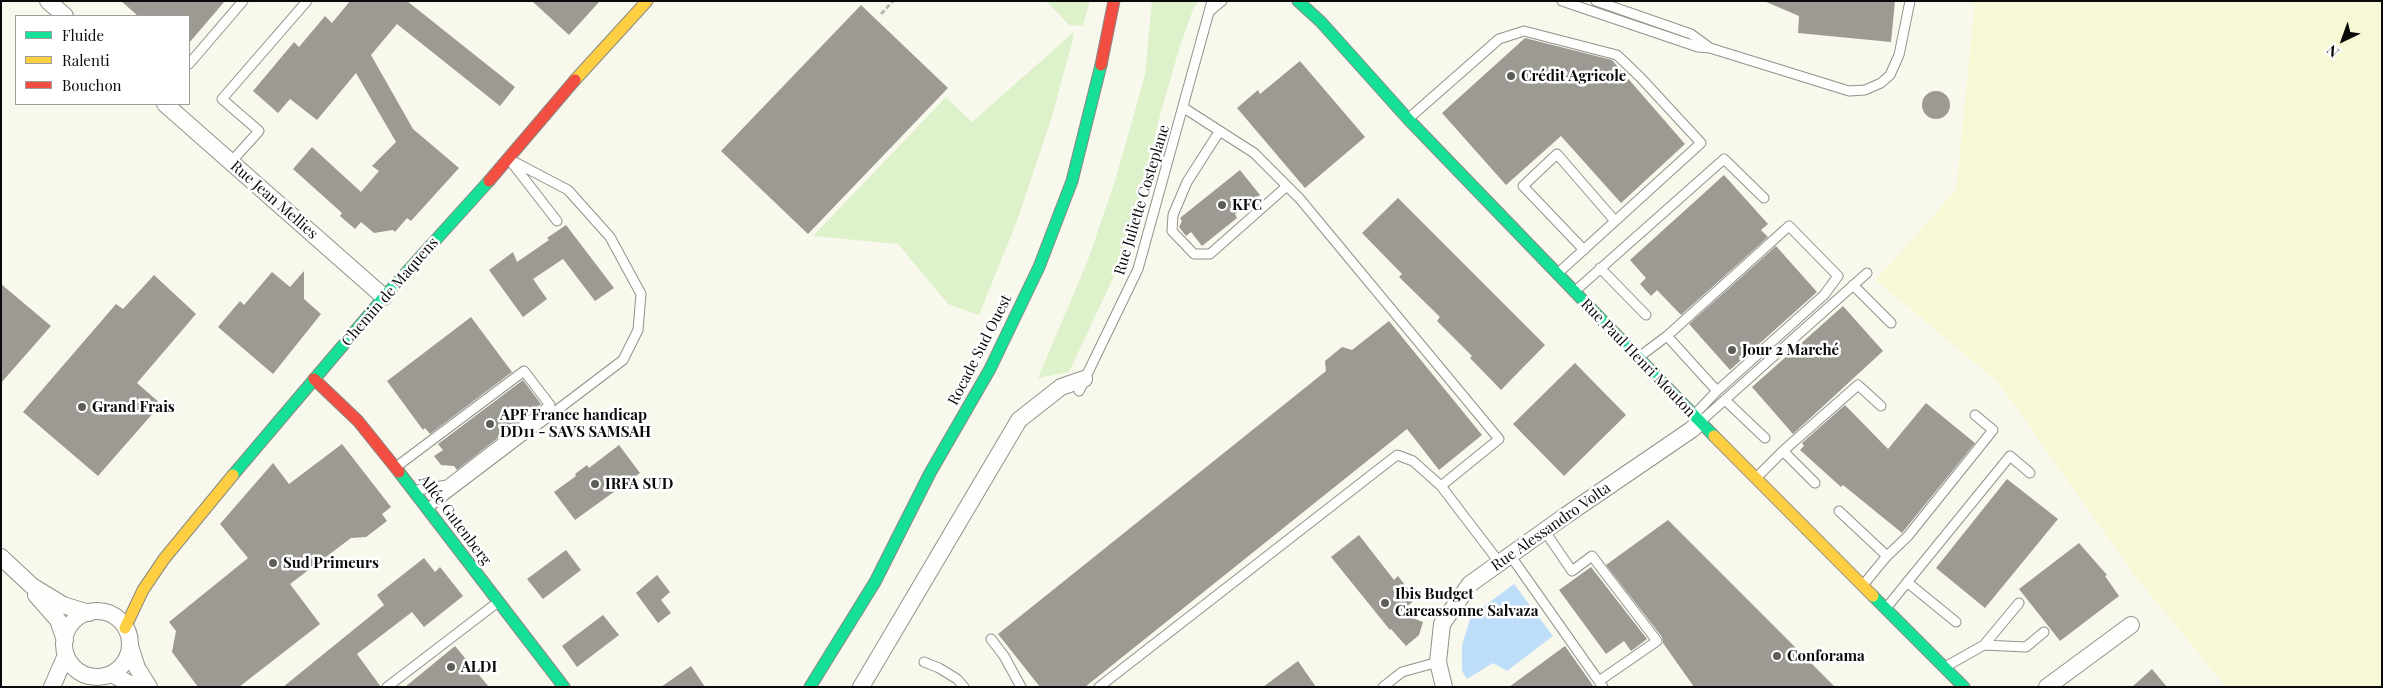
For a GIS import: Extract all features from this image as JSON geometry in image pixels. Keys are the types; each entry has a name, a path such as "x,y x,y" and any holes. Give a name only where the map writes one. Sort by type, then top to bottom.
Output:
{"street":[{"path":"48,1 64,15"},
{"name":"Chemin de Maquens","path":"128,636 143,590 170,552 384,297 509,159 582,72 647,1"},
{"name":"Rocade Sud Ouest","path":"810,687 875,582 930,473 990,369 1039,267 1072,181 1095,94 1114,1"},
{"name":"Rue Paul Henri Mouton","path":"1298,1 1321,22 1408,119 1697,419 1964,687"},
{"name":"Rue Paul Henri Mouton","path":"1308,1 1321,22"},
{"name":"Rue Jean Mellies","path":"166,105 384,297"},
{"name":"Allée Gutenberg","path":"314,379 358,421 396,467 564,687"},
{"path":"860,687 1019,420 1061,386 1082,385"},
{"name":"Rue Alessandro Volta","path":"1444,687 1438,662 1442,624 1470,584 1544,530 1691,430 1697,419"},
{"path":"4,559 32,586 63,605 90,613 110,614 128,636 137,668 148,687"},
{"path":"4,559 58,620 66,647 77,670 93,677"},
{"name":"Chemin de Maquens","path":"110,614 143,590"},
{"path":"52,687 73,622 90,613"},
{"path":"2047,687 2131,625"},
{"path":"77,687 93,677 112,674 120,668 127,659 128,636"},
{"path":"112,674 135,687"}],"lane":[{"path":"190,63 243,1"},
{"path":"231,162 259,132 222,99 307,1"},
{"name":"Rue Juliette Costeplane","path":"1082,385 1138,269 1212,6 1222,1"},
{"path":"1562,1 1698,47 1710,48 1849,91 1866,90 1881,83 1890,75 1899,55 1910,1"},
{"path":"1596,1 1691,34 1710,48"},
{"path":"1408,119 1499,39 1524,31 1617,55 1701,143 1557,274"},
{"path":"1184,108 1254,153 1287,186 1373,285 1499,439 1441,486"},
{"path":"1219,132 1187,182 1173,215 1172,231 1194,254 1210,254 1287,186"},
{"path":"1584,250 1523,186 1557,154 1615,221"},
{"path":"509,159 557,221"},
{"path":"428,508 623,360 638,330 642,294 610,237 568,190 509,159"},
{"path":"1574,292 1724,159 1764,198"},
{"path":"1638,358 1667,336 1789,226 1838,276 1824,295 1717,391 1697,419"},
{"path":"1600,268 1646,314"},
{"path":"1697,419 1725,400 1867,273"},
{"path":"1853,285 1891,323"},
{"path":"1667,336 1717,391"},
{"path":"396,467 524,371 550,406 447,485 415,491"},
{"path":"1756,478 1783,451 1858,385 1881,406"},
{"path":"1725,400 1765,438"},
{"path":"1862,586 1887,556 1908,536 1993,430 1975,416"},
{"path":"1783,451 1814,483"},
{"path":"1099,687 1397,455 1413,461 1441,486 1505,559 1601,684 1657,641 1592,556 1572,571 1544,530"},
{"path":"1885,609 2010,456 2030,473"},
{"path":"1839,511 1887,556"},
{"path":"1908,582 1956,622"},
{"path":"387,687 498,602"},
{"path":"1945,667 1984,645 2019,603"},
{"path":"1984,645 2026,647 2044,632"},
{"path":"991,639 1004,656 1021,687"},
{"path":"924,662 939,668 957,679 964,687"},
{"path":"1384,687 1402,672 1438,662"}],"path":[{"path":"881,14 893,1"}],"green space":[{"path":"1046,1 1090,1 1083,26 1069,25"},
{"path":"1152,1 1198,1 1180,46 1160,115 1138,206 1116,272 1069,372 1038,378 1088,260 1115,181 1145,75"},
{"path":"1975,1 2382,1 2382,687 2226,687 2133,573 1998,382 1876,280 1956,190"},
{"path":"1075,31 1052,117 1017,221 979,315 948,304 898,244 813,236 946,97 972,122"}],"water":[{"path":"1514,584 1553,636 1507,671 1493,663 1467,679 1462,671 1462,645 1471,616"}],"building":[{"path":"121,1 225,1 190,42 190,15 137,15"},
{"path":"350,1 407,1 515,87 500,106 397,24 371,55 413,129 459,168 411,221 407,218 395,232 393,230 374,233 361,222 355,229 340,216 342,213 293,169 312,147 361,192 379,171 372,166 396,142 356,73 317,120 290,99 278,113 253,91 294,42 299,47 325,16 332,23"},
{"path":"532,1 600,1 569,35"},
{"path":"1764,1 1895,1 1891,42 1798,33 1799,16"},
{"path":"861,5 948,88 808,234 721,151"},
{"path":"1525,38 1612,60 1685,144 1621,203 1561,136 1506,185 1442,113"},
{"path":"1300,61 1365,137 1305,188 1237,108 1258,90 1260,94"},
{"path":"1936,91 1946,95 1950,105 1946,115 1936,119 1926,115 1922,105 1926,95"},
{"name":"KFC","path":"1240,170 1260,195 1235,214 1237,218 1202,246 1191,232 1186,236 1179,227 1182,221 1180,218"},
{"path":"1724,175 1768,224 1761,230 1768,237 1681,315 1657,290 1651,296 1640,284 1646,278 1630,260"},
{"path":"1398,198 1545,345 1501,390 1470,358 1472,356 1437,321 1440,317 1399,277 1402,274 1362,233"},
{"path":"566,225 614,288 595,301 563,259 533,279 547,299 523,317 489,270 513,252 517,262 549,240 547,238"},
{"path":"1776,246 1817,292 1730,370 1689,324"},
{"path":"304,271 304,299 321,314 273,374 218,327 240,301 244,305 272,272 290,287"},
{"path":"154,275 196,314 137,383 161,404 98,476 23,412 116,304 123,309"},
{"path":"1,284 51,326 1,383"},
{"path":"1843,306 1883,351 1793,434 1752,387"},
{"path":"471,317 512,372 430,434 425,428 423,430 387,381"},
{"path":"1389,321 1482,435 1439,470 1407,429 1085,687 1040,687 998,634 1326,371 1325,361 1342,347 1352,350"},
{"path":"1575,363 1626,415 1564,476 1513,424"},
{"name":"APF France handicap DD11 - SAVS SAMSAH","path":"523,380 541,404 457,470 454,466 441,465 434,456 443,450 438,444"},
{"path":"1926,403 1975,443 1902,533 1843,485 1841,487 1800,450 1804,446 1802,443 1845,405 1888,449"},
{"path":"342,444 391,507 382,514 387,521 366,537 351,538 290,584 320,624 239,687 198,687 172,652 176,631 169,622 248,558 220,524 273,463 289,484"},
{"name":"IRFA SUD","path":"619,445 640,473 575,520 554,492 576,476 575,474 587,465 589,468"},
{"path":"2007,479 2058,519 1985,608 1936,568"},
{"path":"1668,520 1835,687 1694,687 1663,643 1662,637 1606,565"},
{"path":"1359,535 1394,580 1398,576 1416,599 1399,613 1423,622 1419,635 1406,646 1390,630 1331,557"},
{"path":"2079,543 2107,575 2105,576 2119,596 2060,641 2019,589"},
{"path":"566,550 581,570 543,599 527,579"},
{"path":"424,558 435,572 440,567 463,596 424,627 412,612 357,654 381,687 283,687 384,605 377,595"},
{"path":"1591,567 1647,639 1631,651 1624,641 1606,654 1559,590"},
{"path":"657,575 670,592 661,600 671,613 658,623 636,593"},
{"path":"603,615 619,635 577,667 562,646"},
{"name":"ALDI","path":"455,646 489,687 405,687"},
{"path":"1565,646 1594,687 1509,687"},
{"path":"1298,661 1316,687 1263,687"},
{"path":"691,666 705,687 661,687"},
{"path":"2152,669 2167,687 2132,687"}],"traffic: fast":[{"path":"1298,1 1321,22 1408,119 1714,436"},
{"path":"810,687 875,582 930,473 990,369 1039,267 1072,181 1101,65"},
{"path":"233,475 384,297 489,181"},
{"path":"399,472 564,687"},
{"path":"1873,596 1964,687"}],"traffic: slow":[{"path":"575,80 647,1"},
{"path":"1714,436 1873,596"},
{"path":"125,628 143,590 164,559 233,475"}],"traffic: jam":[{"path":"1101,65 1114,1"},
{"path":"489,181 575,80"},
{"path":"314,379 358,421 399,472"}],"place":[{"name":"Crédit Agricole","path":"1511,76"},
{"name":"KFC","path":"1222,205"},
{"name":"Jour 2 Marché","path":"1732,350"},
{"name":"Grand Frais","path":"82,407"},
{"name":"APF France handicap DD11 - SAVS SAMSAH","path":"490,424"},
{"name":"IRFA SUD","path":"595,484"},
{"name":"Sud Primeurs","path":"273,563"},
{"name":"Ibis Budget Carcassonne Salvaza","path":"1385,603"},
{"name":"Conforama","path":"1777,656"},
{"name":"ALDI","path":"451,667"}]}
